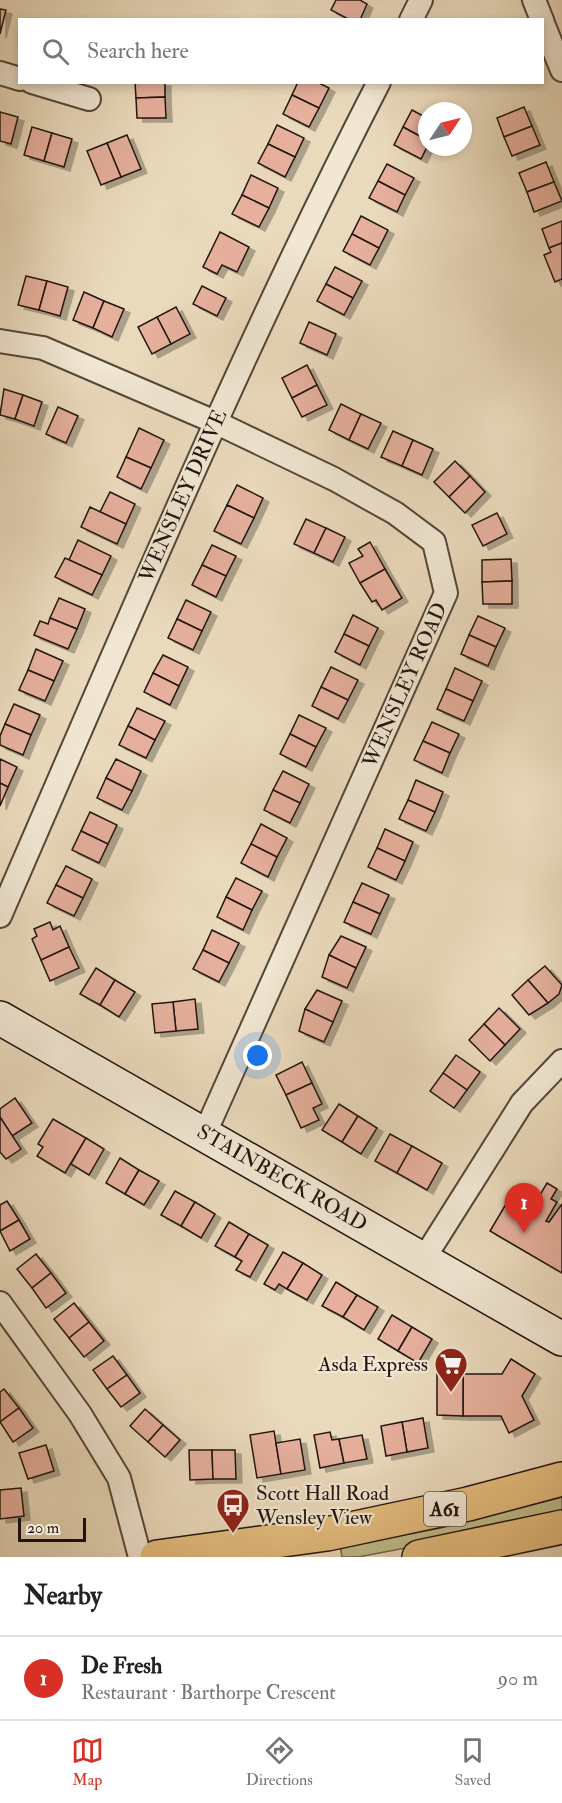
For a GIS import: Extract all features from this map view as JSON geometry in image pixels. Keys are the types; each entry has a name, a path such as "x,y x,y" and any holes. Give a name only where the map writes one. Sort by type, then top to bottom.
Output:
{"highway":[{"name":"A61","path":"157,1557 327,1534 468,1504 562,1479"},
{"name":"A61","path":"419,1557 562,1527"}],"street":[{"path":"412,18 421,0"},
{"path":"534,0 541,18"},
{"path":"544,25 562,70"},
{"path":"0,73 18,78"},
{"path":"39,84 89,99"},
{"name":"WENSLEY DRIVE","path":"0,916 214,422 330,178 378,84"},
{"name":"WENSLEY ROAD","path":"0,340 43,348 214,422 334,479 411,525 434,542 446,593 205,1133"},
{"name":"STAINBECK ROAD","path":"0,1018 205,1133 562,1339"},
{"path":"423,1260 522,1103 562,1061"},
{"path":"0,1303 80,1414 119,1478 140,1557"}],"shaded area":[{"path":"562,1497 562,1514 443,1541 358,1557 342,1557 340,1546 441,1528"}],"building":[{"path":"336,0 360,0 367,4 361,18 346,18 331,10"},
{"path":"0,9 6,10 0,34"},
{"path":"135,84 165,84 165,97 136,98"},
{"path":"297,84 321,84 329,88 319,108 292,95"},
{"path":"292,95 319,108 309,127 283,114"},
{"path":"165,97 166,118 137,118 136,98"},
{"path":"524,107 532,126 504,137 497,118"},
{"path":"412,110 418,113 418,135 403,127"},
{"path":"0,112 18,117 11,144 0,141"},
{"path":"277,125 304,138 295,157 268,144"},
{"path":"532,126 540,145 512,156 504,137"},
{"path":"32,127 52,133 44,161 24,155"},
{"path":"403,127 418,135 418,156 422,156 421,159 394,145"},
{"path":"52,133 72,139 64,167 44,161"},
{"path":"127,135 141,169 121,177 107,143"},
{"path":"107,143 121,177 101,185 87,151"},
{"path":"268,144 295,157 285,177 258,163"},
{"path":"546,162 554,182 527,192 519,173"},
{"path":"387,164 414,178 405,195 378,181"},
{"path":"251,175 278,188 269,208 242,195"},
{"path":"378,181 405,195 397,212 369,198"},
{"path":"554,182 562,201 534,212 527,192"},
{"path":"242,195 269,208 259,227 232,214"},
{"path":"361,216 388,230 379,248 352,234"},
{"path":"562,221 562,243 549,248 542,229"},
{"path":"220,232 249,247 237,272 222,265 217,274 203,267"},
{"path":"352,234 379,248 370,265 343,251"},
{"path":"562,243 562,279 555,282 544,255 551,252 549,248"},
{"path":"335,267 362,281 353,298 326,284"},
{"path":"26,276 47,281 39,310 18,305"},
{"path":"47,281 68,287 60,316 39,310"},
{"path":"326,284 353,298 344,315 317,301"},
{"path":"202,286 226,298 217,316 193,304"},
{"path":"84,292 104,301 93,328 73,320"},
{"path":"104,301 124,309 112,337 93,328"},
{"path":"176,307 190,334 171,344 157,317"},
{"path":"157,317 171,344 152,354 138,327"},
{"path":"309,322 336,334 327,355 300,343"},
{"path":"307,365 317,385 292,398 282,378"},
{"path":"317,385 327,405 302,417 292,398"},
{"path":"4,389 23,395 15,419 0,415"},
{"path":"23,395 42,402 34,426 15,419"},
{"path":"341,404 361,414 349,440 329,430"},
{"path":"58,407 78,416 66,443 46,434"},
{"path":"361,414 381,423 368,449 349,440"},
{"path":"139,428 164,440 151,468 126,457"},
{"path":"393,431 413,440 402,466 381,457"},
{"path":"413,440 433,449 422,475 402,466"},
{"path":"126,457 151,468 141,489 117,477"},
{"path":"455,461 470,476 449,497 434,482"},
{"path":"470,476 485,492 465,513 449,497"},
{"path":"237,485 263,498 254,518 227,505"},
{"path":"110,492 135,504 126,524 100,512"},
{"path":"227,505 254,518 241,544 214,531"},
{"path":"90,507 126,524 117,544 81,527"},
{"path":"497,513 507,534 483,546 472,525"},
{"path":"306,519 326,528 314,553 294,544"},
{"path":"326,528 345,537 333,562 314,553"},
{"path":"78,540 111,556 102,575 69,560"},
{"path":"370,542 385,569 360,583 349,563 363,556 358,549"},
{"path":"212,545 236,556 226,576 202,565"},
{"path":"65,558 102,575 92,595 55,577"},
{"path":"511,559 512,581 482,582 482,560"},
{"path":"202,565 226,576 216,597 192,585"},
{"path":"385,569 402,598 382,610 376,600 372,602 360,583"},
{"path":"512,581 512,604 483,604 482,582"},
{"path":"59,598 85,609 77,629 50,618"},
{"path":"186,600 211,612 202,631 177,619"},
{"path":"353,615 378,628 369,646 344,634"},
{"path":"478,616 505,628 496,647 469,635"},
{"path":"50,618 77,629 68,649 34,635 40,621 48,624"},
{"path":"177,619 202,631 193,650 168,638"},
{"path":"344,634 369,646 360,665 335,652"},
{"path":"469,635 496,647 488,666 461,654"},
{"path":"36,649 63,661 54,681 28,670"},
{"path":"163,655 188,667 179,686 153,673"},
{"path":"331,667 358,680 348,700 321,687"},
{"path":"455,668 482,681 473,701 446,689"},
{"path":"28,670 54,681 45,701 19,690"},
{"path":"153,673 179,686 170,705 144,692"},
{"path":"321,687 348,700 338,719 312,706"},
{"path":"446,689 473,701 464,721 437,709"},
{"path":"14,704 40,715 31,735 5,724"},
{"path":"137,708 165,721 155,740 128,726"},
{"path":"299,715 326,728 316,747 290,734"},
{"path":"432,722 459,734 450,753 423,741"},
{"path":"5,724 31,735 23,755 0,745 0,736"},
{"path":"128,726 155,740 146,758 119,745"},
{"path":"290,734 316,747 306,767 280,754"},
{"path":"423,741 450,753 442,773 414,760"},
{"path":"0,759 17,767 8,787 0,783"},
{"path":"116,759 141,771 132,791 106,778"},
{"path":"283,771 309,784 300,803 273,790"},
{"path":"106,778 132,791 122,810 97,798"},
{"path":"416,780 443,792 435,812 408,800"},
{"path":"0,783 8,787 0,806"},
{"path":"273,790 300,803 290,823 264,810"},
{"path":"408,800 435,812 426,831 399,819"},
{"path":"90,812 117,825 108,844 81,831"},
{"path":"261,824 287,838 277,857 251,844"},
{"path":"385,829 413,842 405,861 377,848"},
{"path":"81,831 108,844 99,863 72,850"},
{"path":"251,844 277,857 268,877 241,863"},
{"path":"377,848 405,861 396,880 368,867"},
{"path":"66,866 92,879 83,898 56,885"},
{"path":"236,878 262,891 252,910 226,897"},
{"path":"362,883 389,895 380,914 353,902"},
{"path":"56,885 83,898 74,916 47,903"},
{"path":"226,897 252,910 243,930 217,917"},
{"path":"353,902 380,914 371,934 344,922"},
{"path":"50,922 53,930 60,926 69,947 41,960 32,939 37,936 34,929"},
{"path":"212,930 239,943 229,963 203,950"},
{"path":"341,936 366,947 356,968 329,955"},
{"path":"69,947 79,968 50,981 41,960"},
{"path":"203,950 229,963 219,982 193,969"},
{"path":"329,955 356,968 347,988 322,977"},
{"path":"545,966 562,985 559,994 548,1003 528,980"},
{"path":"96,968 115,980 100,1005 80,994"},
{"path":"115,980 135,992 119,1017 100,1005"},
{"path":"528,980 548,1003 529,1015 512,995"},
{"path":"317,990 342,1001 333,1022 305,1009"},
{"path":"195,999 198,1029 176,1031 173,1002"},
{"path":"173,1002 176,1031 155,1033 152,1004"},
{"path":"499,1008 520,1029 505,1045 484,1024"},
{"path":"305,1009 333,1022 324,1042 299,1031"},
{"path":"484,1024 505,1045 490,1061 469,1040"},
{"path":"456,1055 480,1072 467,1090 443,1073"},
{"path":"302,1062 312,1083 286,1095 276,1075"},
{"path":"443,1073 467,1090 454,1108 430,1091"},
{"path":"312,1083 322,1104 313,1108 319,1120 301,1128 286,1095"},
{"path":"15,1098 32,1123 12,1136 0,1117 0,1109"},
{"path":"339,1104 358,1116 342,1142 322,1130"},
{"path":"358,1116 377,1128 361,1154 342,1142"},
{"path":"0,1117 21,1149 6,1159 0,1152"},
{"path":"53,1119 86,1138 65,1173 37,1156 43,1147 38,1144"},
{"path":"390,1134 412,1146 397,1173 375,1161"},
{"path":"86,1138 104,1149 89,1175 71,1164"},
{"path":"412,1146 442,1163 427,1190 397,1173"},
{"path":"120,1158 139,1170 125,1194 106,1183"},
{"path":"139,1170 159,1181 144,1205 125,1194"},
{"path":"547,1183 557,1189 551,1199 557,1202 546,1221 549,1222 562,1204 562,1273 490,1231 516,1187 537,1200"},
{"path":"175,1191 195,1202 181,1226 161,1215"},
{"path":"7,1201 19,1220 0,1231 0,1205"},
{"path":"195,1202 215,1214 201,1238 181,1226"},
{"path":"19,1220 30,1239 10,1251 0,1231"},
{"path":"229,1222 249,1234 235,1257 215,1246"},
{"path":"249,1234 268,1245 250,1277 236,1270 242,1261 235,1257"},
{"path":"283,1252 303,1263 287,1289 279,1284 275,1290 264,1284"},
{"path":"36,1254 51,1273 32,1288 17,1269"},
{"path":"303,1263 322,1275 307,1300 287,1289"},
{"path":"51,1273 66,1293 46,1308 32,1288"},
{"path":"336,1282 357,1295 343,1317 322,1306"},
{"path":"357,1295 378,1307 364,1330 343,1317"},
{"path":"74,1303 89,1322 69,1338 54,1319"},
{"path":"392,1315 412,1327 398,1351 378,1339"},
{"path":"89,1322 104,1341 84,1357 69,1338"},
{"path":"412,1327 432,1339 418,1363 398,1351"},
{"path":"113,1356 127,1375 107,1389 93,1370"},
{"path":"511,1359 535,1374 522,1396 534,1420 509,1433 501,1416 463,1416 463,1374 502,1374"},
{"path":"437,1373 463,1374 463,1416 437,1415"},
{"path":"127,1375 140,1393 121,1407 107,1389"},
{"path":"4,1389 19,1408 0,1422 0,1392"},
{"path":"19,1408 33,1428 13,1442 0,1422"},
{"path":"145,1409 163,1425 148,1442 130,1426"},
{"path":"423,1418 428,1448 407,1452 402,1422"},
{"path":"402,1422 407,1452 386,1456 381,1426"},
{"path":"163,1425 180,1440 165,1457 148,1442"},
{"path":"274,1431 281,1474 257,1478 250,1435"},
{"path":"330,1432 332,1440 339,1439 344,1463 320,1468 314,1435"},
{"path":"362,1435 367,1459 344,1463 339,1439"},
{"path":"300,1439 305,1470 281,1474 276,1443"},
{"path":"46,1445 54,1471 28,1479 19,1453"},
{"path":"189,1450 212,1450 213,1479 190,1480"},
{"path":"212,1450 235,1450 236,1479 213,1479"},
{"path":"21,1488 24,1516 0,1519 0,1490"}],"place":[{"name":"De Fresh","path":"524,1233"},
{"name":"Asda Express","path":"451,1393"},
{"name":"Scott Hall Road Wensley View","path":"233,1534"}]}
